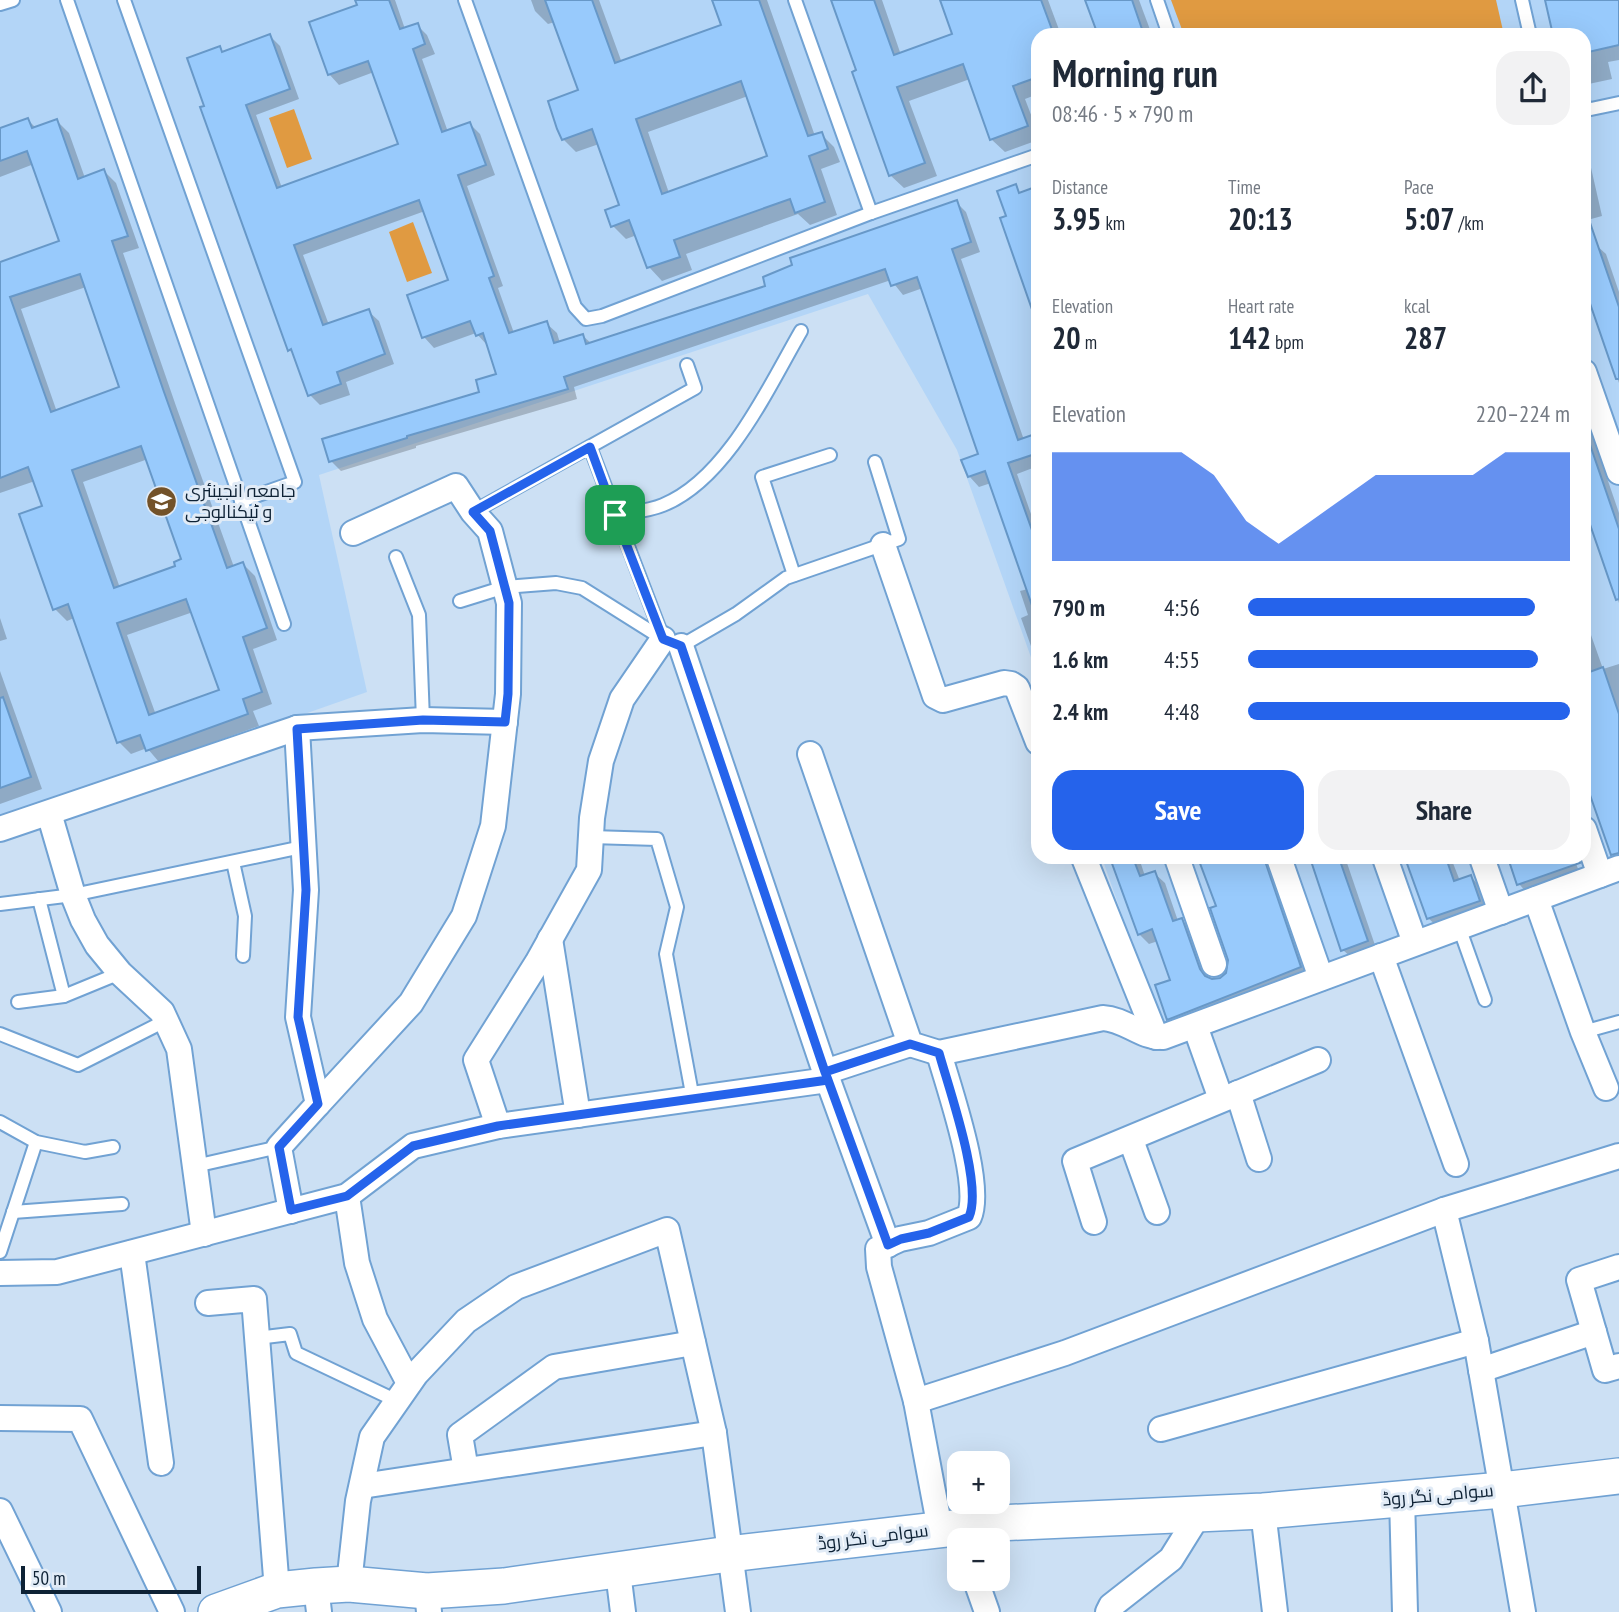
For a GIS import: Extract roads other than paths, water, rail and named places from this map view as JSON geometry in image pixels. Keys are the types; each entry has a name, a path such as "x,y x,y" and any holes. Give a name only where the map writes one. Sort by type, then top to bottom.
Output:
{"street":[{"path":"1591,384 1610,416 1619,472"},
{"path":"291,1210 279,1147 411,1003 464,916 494,826 508,694 509,603 505,587 490,531 473,512 456,486 353,533"},
{"path":"883,545 935,696 943,700 1004,683 1012,684 1017,688 1031,724"},
{"path":"498,1126 476,1060 589,870 601,761 622,699 672,643 888,1245"},
{"path":"0,829 297,729 423,720 505,722"},
{"path":"297,729 306,890 298,1017 318,1104"},
{"path":"810,754 910,1044"},
{"path":"49,813 73,894 97,945 120,974 162,1012 179,1049 204,1234"},
{"path":"0,1273 57,1272 347,1196 413,1146 498,1126 693,1099 827,1076 910,1044 939,1053 1103,1018 1121,1021 1156,1037 1163,1037 1609,872 1591,841"},
{"path":"1086,864 1156,1037"},
{"path":"1179,864 1214,964"},
{"path":"1281,864 1321,978"},
{"path":"1387,864 1415,943"},
{"path":"1484,864 1501,912"},
{"path":"1536,899 1583,1032 1606,1088"},
{"path":"550,939 578,1115"},
{"path":"1381,956 1456,1164"},
{"path":"1195,1026 1259,1159"},
{"path":"939,1053 965,1146 973,1208 969,1217 878,1249 879,1267 952,1528"},
{"path":"1094,1222 1074,1161 1131,1140 1318,1060"},
{"path":"1131,1140 1157,1212"},
{"path":"916,1401 1065,1353 1444,1210 1619,1156"},
{"path":"347,1196 357,1263 375,1320 403,1392"},
{"path":"1444,1210 1476,1341 1522,1612"},
{"path":"328,1594 362,1486 372,1437 403,1392 466,1321 516,1287 667,1230 714,1433 738,1612"},
{"path":"132,1252 161,1463"},
{"path":"1619,1267 1579,1280 1605,1370 1619,1366"},
{"path":"208,1303 254,1299 277,1590"},
{"path":"1481,1370 1594,1332"},
{"path":"1161,1429 1476,1341"},
{"path":"466,1470 460,1435 554,1367 692,1343"},
{"path":"0,1418 80,1419 172,1612"},
{"path":"362,1486 714,1433"},
{"name":"سوامی نگر روڈ","path":"976,1528 998,1523 1263,1511 1502,1490 1619,1476"},
{"path":"1402,1497 1405,1612"},
{"path":"0,1511 49,1612"},
{"path":"1263,1511 1275,1612"},
{"path":"1108,1612 1111,1606 1171,1559 1199,1514"},
{"name":"سوامی نگر روڈ","path":"216,1612 277,1590 428,1602 505,1586 618,1572 729,1554 947,1534"},
{"path":"618,1572 623,1612"},
{"path":"980,1591 987,1612"}],"lane":[{"path":"0,4 13,0"},
{"path":"67,0 284,624"},
{"path":"124,0 295,482 241,501"},
{"path":"466,0 575,307 586,319 602,316 871,213 1031,157"},
{"path":"795,0 871,213"},
{"path":"1157,0 1167,28"},
{"path":"1522,0 1528,28"},
{"path":"1591,109 1619,103"},
{"path":"615,515 661,506 685,494 722,461 801,331"},
{"path":"473,512 695,388 687,365"},
{"path":"590,447 615,515 672,643"},
{"path":"794,575 762,477 830,455"},
{"path":"672,643 736,614 786,578 899,539 875,462"},
{"path":"396,557 419,615 423,720"},
{"path":"460,601 505,587 556,583 582,588 672,643"},
{"path":"591,837 657,839 677,907 666,954 693,1099"},
{"path":"0,904 73,894 302,847"},
{"path":"233,862 246,916 243,957"},
{"path":"39,899 64,996"},
{"path":"1459,927 1485,1000"},
{"path":"18,1002 64,996 120,974"},
{"path":"0,1034 78,1065 165,1020"},
{"path":"1583,1032 1619,1022"},
{"path":"0,1122 36,1142 85,1152 113,1147"},
{"path":"0,1252 36,1142"},
{"path":"195,1166 279,1147"},
{"path":"13,1212 122,1205"},
{"path":"257,1338 290,1334 296,1353 403,1392"}],"place":[{"name":"جامعہ انجینئری و ٹیکنالوجی","path":"162,501"}]}
